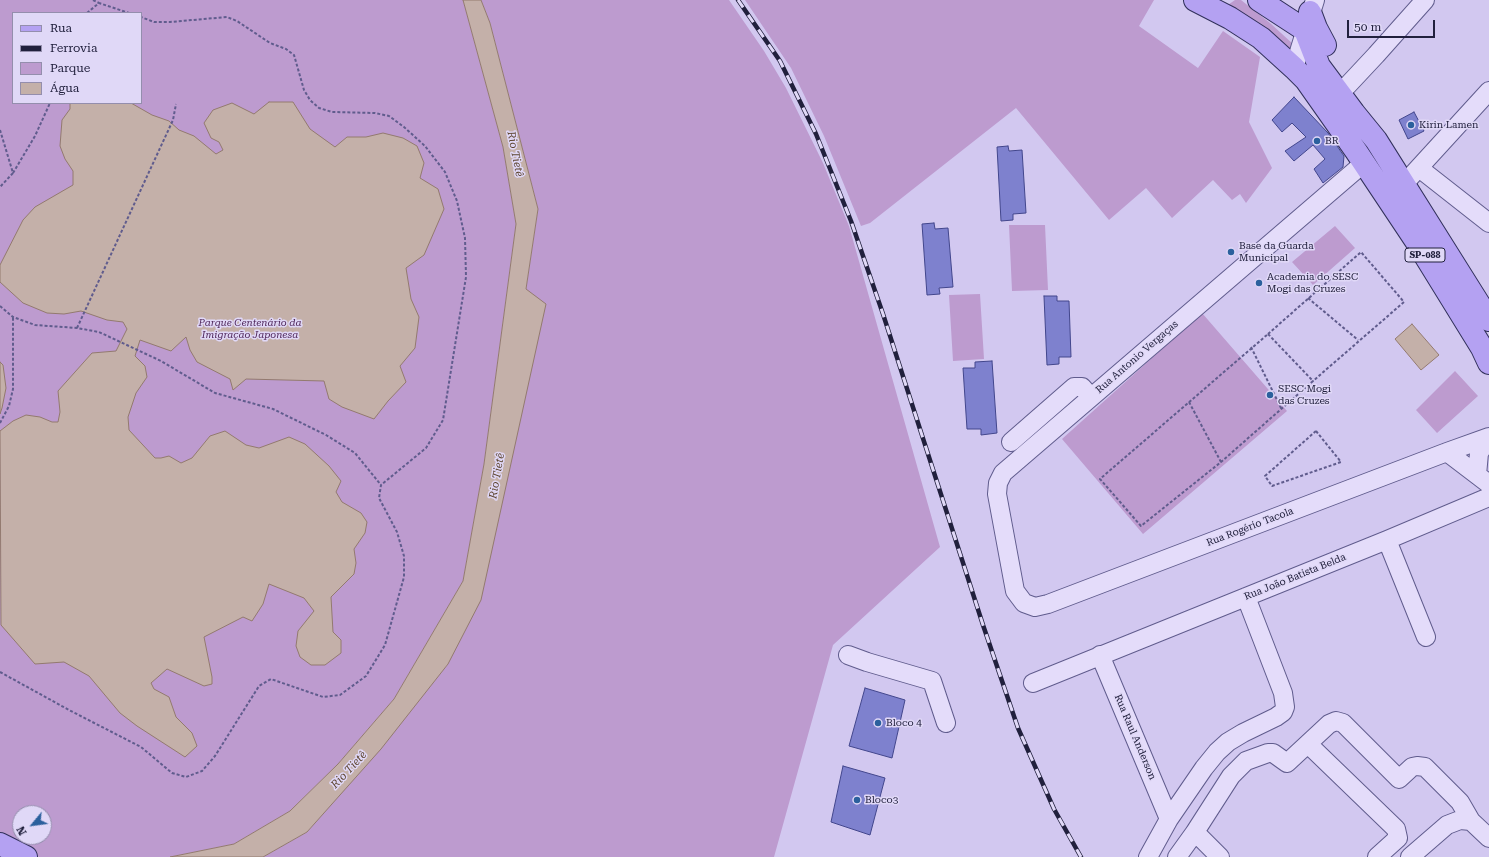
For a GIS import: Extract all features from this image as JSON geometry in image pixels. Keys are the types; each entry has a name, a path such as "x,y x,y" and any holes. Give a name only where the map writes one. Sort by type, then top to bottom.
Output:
{"main road":[{"name":"SP-088","path":"1195,0 1230,18 1261,38 1306,80 1416,241 1466,320 1489,363"},
{"path":"1259,0 1310,14 1374,138"},
{"name":"SP-088","path":"1310,14 1319,66 1374,138 1489,320"},
{"path":"0,844 26,857"}],"street":[{"path":"1346,86 1376,56 1425,0"},
{"path":"1294,68 1310,14"},
{"path":"1403,185 1487,96"},
{"name":"Rua Antonio Vergaças","path":"1015,591 997,494 998,483 1003,473 1364,163"},
{"path":"1420,168 1489,223"},
{"path":"1011,442 1074,387 1082,387 1091,397"},
{"path":"1483,480 1479,453 1489,438"},
{"name":"Rua Rogério Tacola","path":"1015,591 1024,603 1035,607 1048,604 1447,452 1489,438"},
{"path":"1447,452 1483,480"},
{"name":"Rua João Batista Belda","path":"1032,683 1387,540 1489,497"},
{"path":"1387,540 1426,637"},
{"path":"1148,857 1169,820 1204,768 1217,752 1228,742 1279,715 1285,707 1283,693 1246,597"},
{"path":"848,655 867,662 932,680 946,723"},
{"name":"Rua Raul Anderson","path":"1100,655 1169,820"},
{"path":"1177,857 1231,776 1246,761 1268,753 1273,753 1287,764 1330,724 1336,721 1340,721 1399,779 1412,767 1425,767 1460,802 1471,821 1489,838"},
{"path":"1308,744 1396,829 1398,838 1377,857"},
{"path":"1410,857 1447,825 1460,820 1471,821"},
{"path":"1195,832 1220,857"}],"path":[{"path":"93,0 126,12"},
{"path":"88,12 100,3"},
{"path":"0,672 141,747 172,773 186,777 202,771 215,756 259,686 271,679 323,697 340,695 366,676 385,645 404,578 404,556 397,532 378,498 381,485 426,448 443,420 466,277 465,238 457,201 445,172 425,146 389,116 375,113 332,112 319,108 310,100 304,90 294,55 286,48 270,43 237,21 227,17 154,22 142,17"},
{"path":"0,187 13,173 35,136 50,104"},
{"path":"77,328 173,120 176,104"},
{"path":"0,130 13,173"},
{"path":"1361,252 1404,302 1358,340 1340,358 1221,462 1141,526 1100,479 1251,347 1268,334 1361,252"},
{"path":"1308,298 1358,340"},
{"path":"0,306 13,316 34,325 77,328 99,332 161,361 215,393 273,409 326,435 355,453 381,485"},
{"path":"0,423 9,406 13,389 13,316"},
{"path":"1268,334 1313,381"},
{"path":"1251,347 1281,408"},
{"path":"1189,402 1221,462"},
{"path":"1316,430 1341,462 1272,486 1265,476 1316,430"}],"green space":[{"name":"Parque Centenário da Imigração Japonesa","path":"0,0 463,0 503,147 516,224 484,464 463,581 394,699 338,764 290,811 234,844 170,857 39,857 18,845 52,845 52,805 12,805 12,842 0,835"},
{"path":"481,0 729,0 764,51 786,88 823,163 849,226 940,547 833,645 774,857 263,857 307,832 448,664 526,289 538,209 490,23"},
{"path":"745,0 1154,0 1139,26 1198,68 1223,31 1260,57 1249,122 1272,168 1246,203 1240,194 1232,200 1213,180 1172,218 1146,188 1109,220 1016,108 870,223 861,226 824,136 791,68"},
{"path":"1235,0 1241,0 1293,44 1292,58 1225,7"},
{"path":"1009,225 1045,225 1048,290 1012,291"},
{"path":"1335,226 1355,248 1313,285 1292,262"},
{"path":"980,294 984,359 953,361 949,295"},
{"path":"1202,313 1287,411 1143,534 1062,439"},
{"path":"1455,371 1478,396 1437,433 1416,410"}],"water":[{"name":"Rio Tietê","path":"463,0 481,0 490,23 538,209 526,289 546,304 481,600 448,664 381,749 307,832 263,857 170,857 234,844 290,811 338,764 394,699 463,581 484,464 516,224 503,147"},
{"path":"269,102 293,102 310,129 335,147 347,137 366,137 383,133 403,138 417,146 424,163 420,178 438,189 444,209 424,255 406,268 411,299 419,317 415,348 400,366 406,382 374,419 342,407 329,399 324,381 246,379 233,390 230,379 197,362 190,350 186,337 171,351 140,340 135,356 145,366 147,377 136,393 128,417 129,430 155,458 169,456 181,463 192,458 210,436 225,431 246,445 259,448 289,437 305,444 329,466 341,481 336,492 342,502 361,513 367,522 365,533 354,549 356,563 354,574 331,597 333,632 341,640 341,653 325,665 311,665 300,657 296,646 298,631 314,611 304,598 269,584 263,604 252,621 243,617 204,637 212,684 204,686 167,669 151,683 154,689 169,697 176,717 192,733 197,746 185,757 137,726 120,713 89,676 64,662 35,664 1,625 0,431 13,421 26,415 40,417 52,422 58,422 60,412 58,391 92,353 116,351 127,329 123,322 107,320 81,311 64,314 47,313 23,303 0,282 0,265 23,220 35,207 73,185 73,171 65,159 60,146 62,120 70,109 70,104 133,104 152,115 169,121 179,130 194,136 216,154 223,150 219,142 211,138 204,123 213,110 232,103 254,114"},
{"path":"1412,324 1439,355 1421,370 1395,339"},
{"path":"0,362 3,365 6,388 0,414"}],"building":[{"name":"BR","path":"1294,97 1328,133 1344,156 1343,167 1323,183 1314,169 1325,159 1313,145 1294,161 1285,151 1306,137 1292,123 1282,132 1272,120"},
{"name":"Kirin Lamen","path":"1414,112 1424,131 1408,139 1399,120"},
{"path":"1008,146 1009,151 1022,150 1026,213 1013,214 1013,220 1001,221 997,147"},
{"path":"934,223 935,229 948,228 953,287 939,288 940,294 927,295 922,224"},
{"path":"1044,296 1057,296 1057,301 1069,301 1071,357 1059,357 1059,364 1047,365"},
{"path":"992,361 997,433 981,435 981,429 967,429 963,368 975,368 975,362"},
{"name":"Bloco 4","path":"865,688 905,700 892,758 849,746"},
{"name":"Bloco3","path":"843,766 885,778 870,835 831,822"}],"railway":[{"path":"738,0 780,61 816,134 851,221 883,314 983,625 1018,728 1054,809 1081,857"}],"place":[{"name":"Kirin Lamen","path":"1411,125"},
{"name":"BR","path":"1317,141"},
{"name":"Base da Guarda Municipal","path":"1231,252"},
{"name":"Academia do SESC Mogi das Cruzes","path":"1259,283"},
{"name":"SESC Mogi das Cruzes","path":"1270,395"},
{"name":"Bloco 4","path":"878,723"},
{"name":"Bloco3","path":"857,800"}]}
